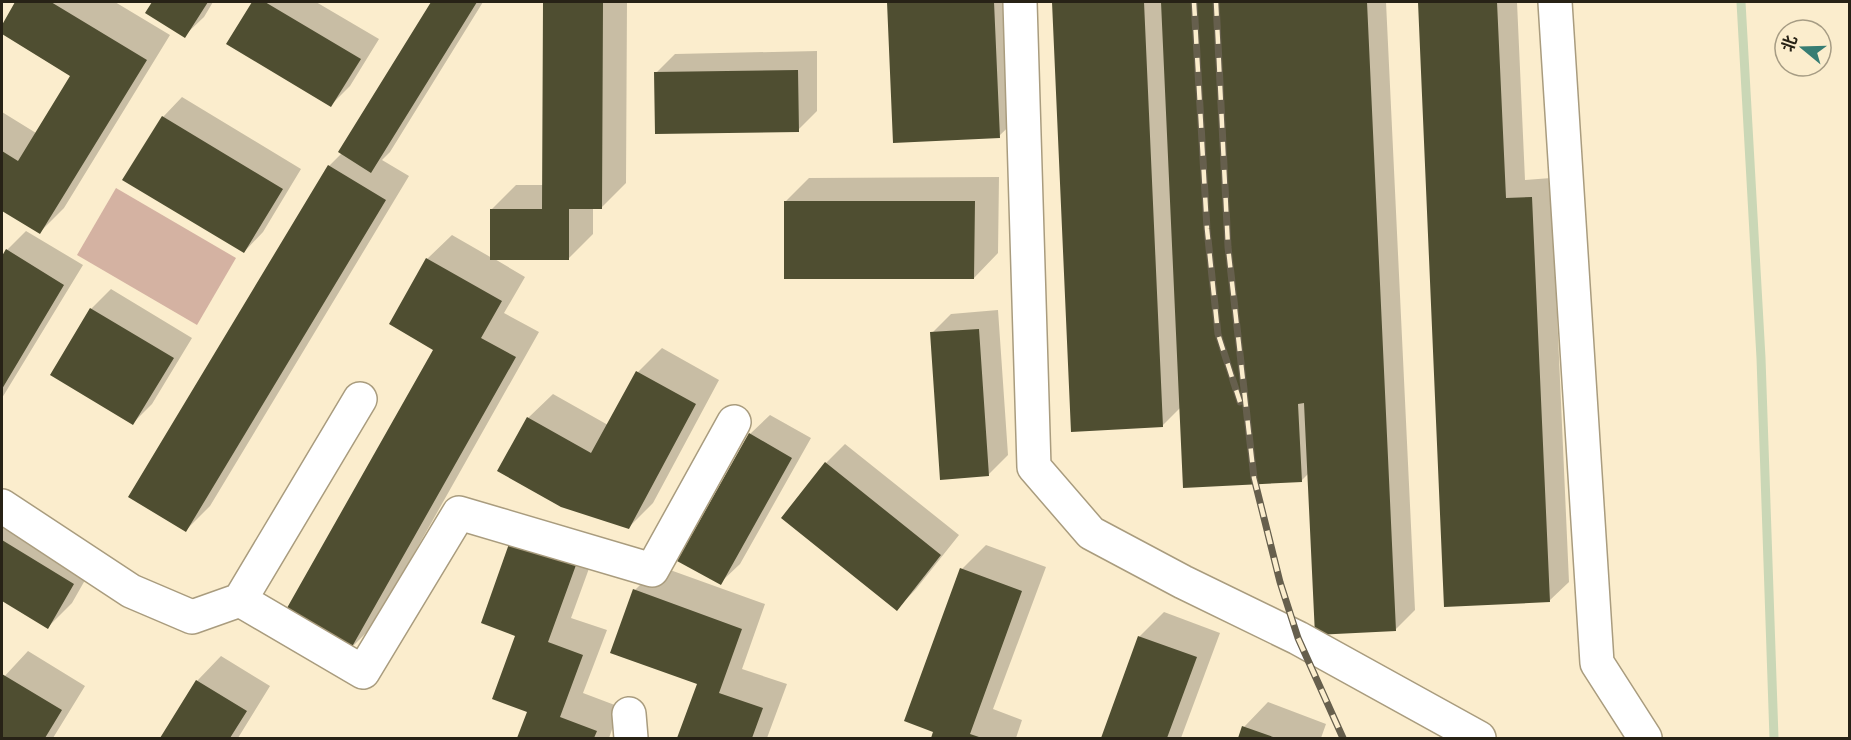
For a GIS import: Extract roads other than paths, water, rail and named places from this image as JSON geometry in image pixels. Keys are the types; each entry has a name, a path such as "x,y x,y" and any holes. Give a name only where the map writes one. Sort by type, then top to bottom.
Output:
{"street":[{"path":"1020,2 1034,467 1091,533 1183,582 1298,638 1479,738"},
{"path":"1555,2 1597,663 1645,738"},
{"path":"2,506 131,591 192,617 240,600 360,399"},
{"path":"240,600 363,672 459,513 652,570 734,422"}],"waterway":[{"path":"1741,2 1761,358 1774,738"}],"railway":[{"path":"1194,2 1207,229 1218,334 1240,402"},
{"path":"1216,2 1228,247 1254,478 1280,582 1298,638 1343,738"}]}
